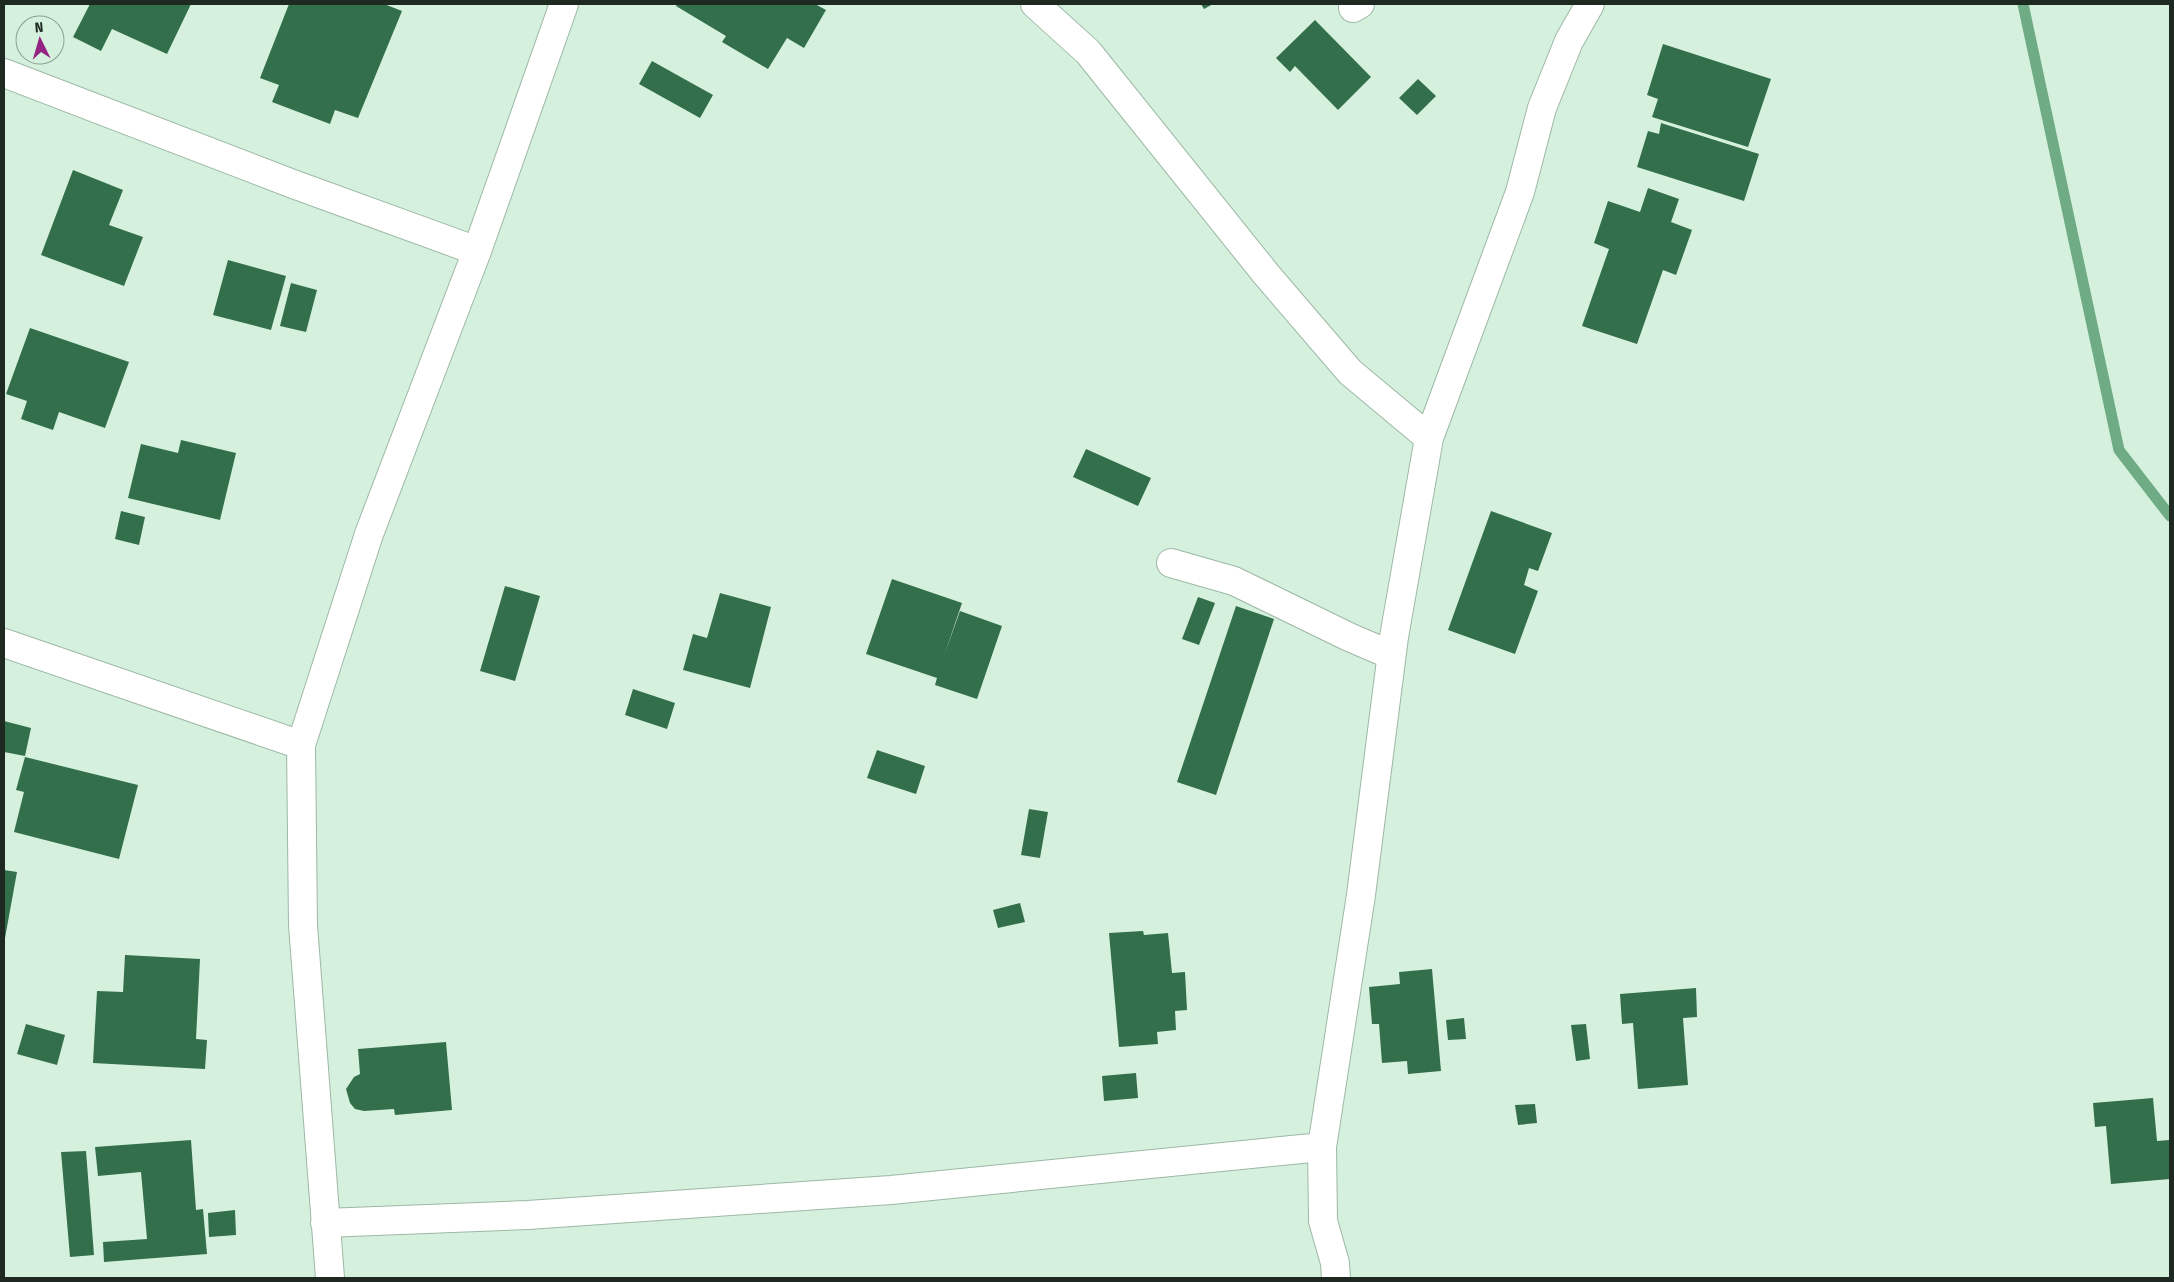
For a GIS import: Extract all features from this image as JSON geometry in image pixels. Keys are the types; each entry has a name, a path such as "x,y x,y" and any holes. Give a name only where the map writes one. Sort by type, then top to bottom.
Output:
{"street":[{"path":"330,1278 303,925 300,745 369,534 477,251 564,4"},
{"path":"1035,4 1088,52 1266,274 1350,372 1430,438"},
{"path":"1336,1278 1335,1263 1323,1221 1322,1147 1361,895 1391,655 1430,438 1520,192 1542,108 1569,41 1590,4"},
{"path":"4,73 293,184 477,251"},
{"path":"1170,564 1234,581 1349,637 1391,655"},
{"path":"4,643 300,745"},
{"path":"326,1223 528,1215 891,1190 1322,1147"}],"building":[{"path":"90,4 191,4 167,54 112,29 101,51 73,37"},
{"path":"289,4 384,4 402,11 358,118 335,110 330,124 272,102 279,85 260,78"},
{"path":"677,4 815,4 826,10 804,48 787,38 768,69 722,42 726,36 676,6"},
{"path":"1201,4 1213,4 1204,9"},
{"path":"1315,20 1371,77 1338,110 1295,66 1290,72 1276,58"},
{"path":"1663,44 1771,79 1748,147 1652,117 1658,99 1647,95"},
{"path":"652,61 713,95 700,118 639,84"},
{"path":"1418,79 1436,96 1417,115 1399,98"},
{"path":"1661,123 1759,154 1744,201 1637,167 1648,131 1659,134"},
{"path":"73,170 123,190 109,225 143,237 124,286 41,255"},
{"path":"1648,188 1679,199 1671,222 1692,230 1676,275 1663,270 1637,344 1582,326 1609,249 1594,243 1608,201 1640,212"},
{"path":"228,260 286,276 271,330 213,315"},
{"path":"291,283 317,290 306,332 280,326"},
{"path":"30,328 129,362 105,428 59,412 53,430 21,419 27,401 6,394"},
{"path":"181,440 236,453 220,520 128,498 141,444 178,453"},
{"path":"1086,449 1151,478 1138,506 1073,477"},
{"path":"121,511 145,517 139,545 115,539"},
{"path":"1491,511 1552,533 1538,571 1529,568 1524,585 1538,591 1515,654 1448,630"},
{"path":"892,579 962,603 944,656 960,611 1002,626 977,699 935,685 937,678 866,654"},
{"path":"505,586 540,596 515,681 480,671"},
{"path":"720,593 771,607 750,688 683,670 693,634 707,638"},
{"path":"1198,597 1215,603 1199,645 1182,639"},
{"path":"1236,606 1274,619 1216,795 1177,782"},
{"path":"633,689 675,703 667,729 625,715"},
{"path":"4,721 31,728 25,756 4,752"},
{"path":"877,750 925,766 916,794 867,778"},
{"path":"25,757 138,785 119,859 14,832 24,792 16,790"},
{"path":"1029,809 1048,812 1040,858 1021,855"},
{"path":"4,870 17,872 5,938 4,938"},
{"path":"1020,903 1025,922 998,928 993,910"},
{"path":"1143,931 1144,935 1168,933 1172,973 1185,972 1187,1010 1175,1011 1176,1030 1157,1032 1158,1044 1119,1047 1109,933"},
{"path":"125,955 200,959 196,1039 207,1040 205,1069 93,1063 97,991 123,992"},
{"path":"1432,969 1441,1071 1408,1074 1407,1061 1382,1063 1379,1024 1372,1024 1369,987 1400,984 1399,972"},
{"path":"1696,988 1697,1017 1683,1018 1688,1085 1638,1089 1633,1023 1622,1024 1620,994"},
{"path":"1464,1018 1466,1039 1448,1040 1446,1020"},
{"path":"26,1024 65,1035 57,1065 17,1054"},
{"path":"1586,1024 1590,1059 1576,1061 1571,1025"},
{"path":"446,1042 452,1110 395,1115 394,1109 364,1111 355,1109 350,1103 346,1089 354,1077 360,1074 358,1049"},
{"path":"1136,1073 1138,1098 1104,1101 1102,1076"},
{"path":"2153,1098 2157,1141 2170,1140 2170,1179 2111,1184 2106,1126 2095,1127 2093,1103"},
{"path":"1535,1104 1537,1123 1518,1125 1515,1105"},
{"path":"191,1140 196,1210 203,1209 207,1254 104,1262 103,1242 147,1239 141,1172 98,1176 95,1147"},
{"path":"86,1151 94,1255 70,1257 61,1152"},
{"path":"235,1210 236,1235 209,1237 208,1213"}],"waterway":[{"path":"2023,4 2119,450 2170,516"}]}
